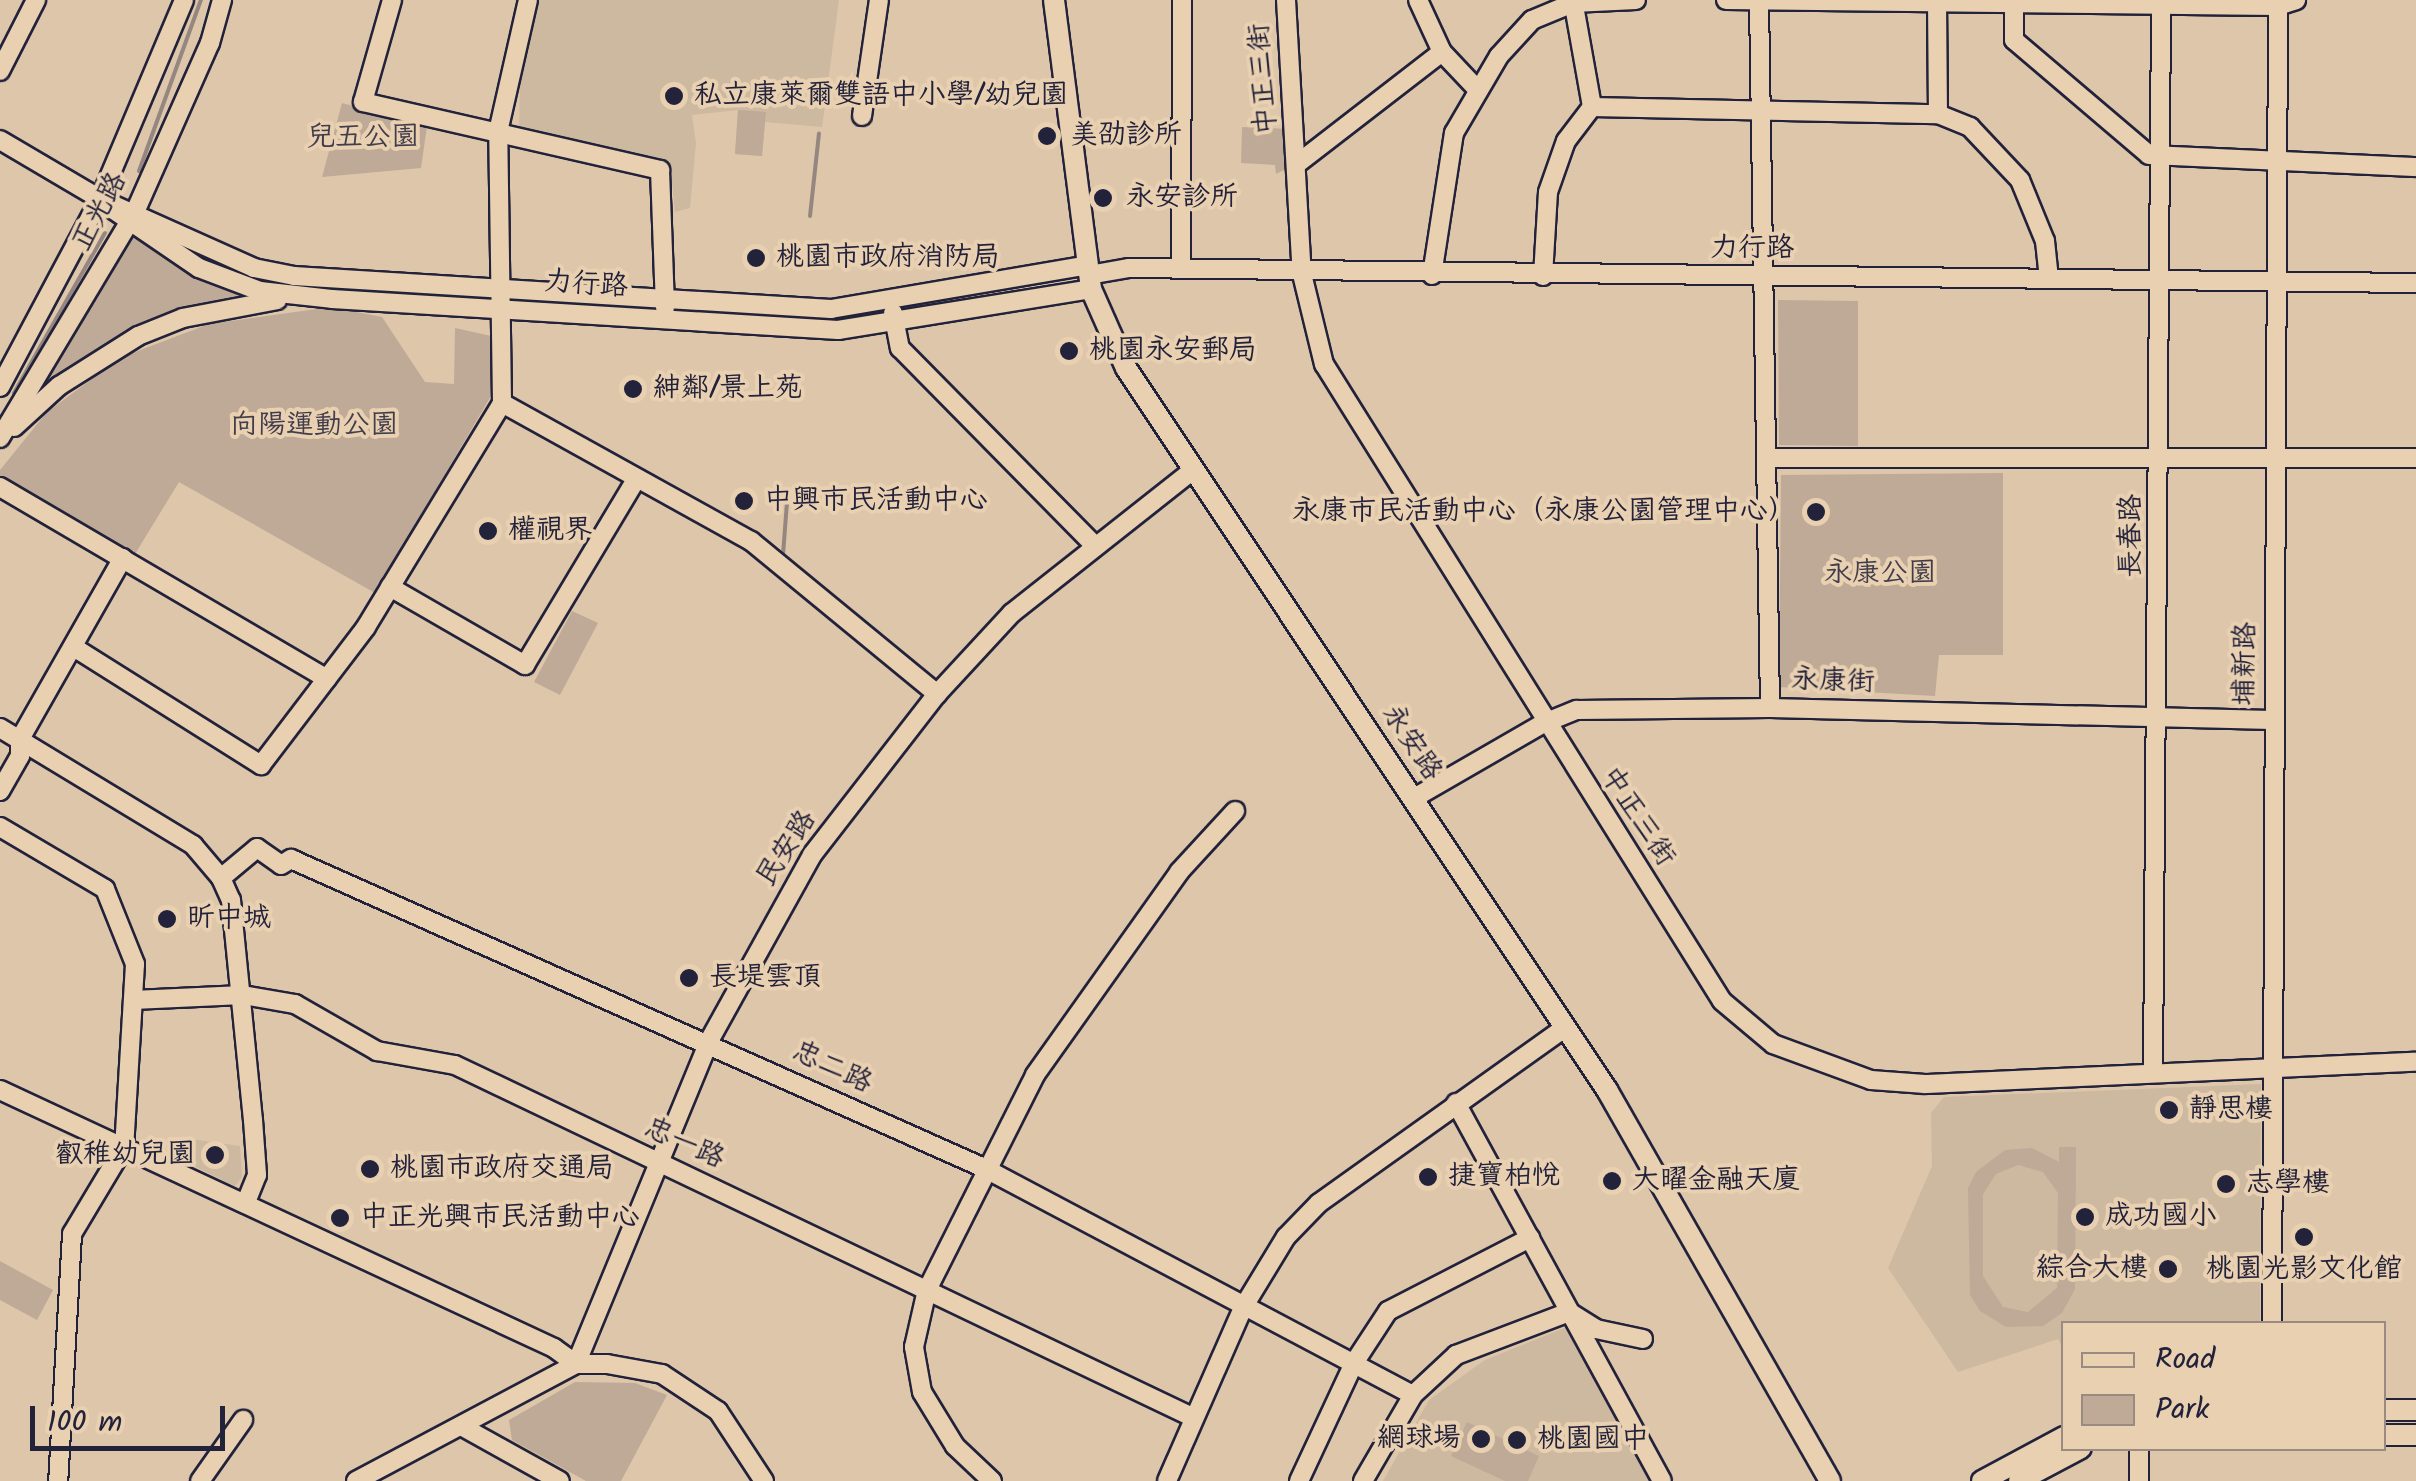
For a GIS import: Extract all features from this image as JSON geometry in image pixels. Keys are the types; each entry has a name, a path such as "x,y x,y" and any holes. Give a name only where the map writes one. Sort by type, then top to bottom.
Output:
{"main road":[{"name":"永安路","path":"1054,0 1089,276 1126,368 1566,1026 1681,1210 1830,1481"},
{"path":"2386,1410 2416,1410"},
{"path":"2386,1435 2416,1435"},
{"path":"1982,1481 2061,1439"},
{"path":"2019,1481 2075,1451"}],"street":[{"path":"0,71 36,0"},
{"name":"正光路","path":"0,387 100,199 184,0"},
{"name":"正光路","path":"0,440 131,218 210,43 222,0"},
{"path":"392,0 363,102 660,170 665,318"},
{"path":"75,648 261,766 326,679 390,587 502,404 498,132 528,0"},
{"path":"862,116 879,0"},
{"path":"1180,269 1182,0"},
{"name":"中正三街","path":"1286,0 1302,274 1324,364 1544,723 1722,1000 1772,1044 1872,1080 1926,1084 2416,1062"},
{"path":"1418,0 1442,52 1476,88"},
{"path":"1432,275 1454,134 1476,88 1532,20 1573,2 1636,0"},
{"path":"1726,0 2287,3"},
{"path":"1937,0 1938,114"},
{"name":"長春路","path":"2153,1073 2164,157 2161,1"},
{"path":"1543,276 1548,192 1566,142 1592,107 1573,2"},
{"path":"1760,2 1758,109 1770,458 1770,708"},
{"path":"2014,2 2014,40 2149,155 2416,167"},
{"name":"埔新路","path":"2272,1321 2275,280 2287,3"},
{"path":"1298,164 1442,52"},
{"path":"1592,107 1938,114 1970,127 2020,180 2045,240 2049,279"},
{"name":"力行路","path":"0,140 131,218 199,268 260,291 332,299 498,306 838,330 896,324 1089,276"},
{"name":"力行路","path":"131,218 254,268 665,297 784,310 890,303 1089,276 1180,269 1302,274 2416,283"},
{"path":"0,440 59,386 138,336 260,300 332,299"},
{"path":"890,303 900,348 1093,544"},
{"path":"502,404 636,482 751,541 937,694"},
{"path":"1770,458 2416,458"},
{"name":"民安路","path":"576,1364 709,1041 812,855 937,694 1012,613 1093,544 1193,470"},
{"path":"390,587 525,665 636,482"},
{"path":"0,487 326,679"},
{"path":"0,791 20,756 20,740 123,558"},
{"name":"永康街","path":"1414,798 1544,723 1577,710 1770,708 2272,720"},
{"path":"0,728 193,845 221,878 231,900 243,996 256,1175 246,1202"},
{"path":"992,1481 955,1446 922,1392 914,1348 927,1290 984,1168 1035,1074 1179,872 1235,811"},
{"path":"0,827 104,889 135,964 124,1147 72,1234 58,1481"},
{"name":"忠二路","path":"221,878 257,848 281,864 291,859 709,1041 984,1168 1413,1394"},
{"name":"忠一路","path":"133,1000 243,996 296,1004 377,1051 455,1066 568,1124 660,1161 1194,1418"},
{"path":"1167,1481 1244,1306 1286,1236 1319,1203 1566,1026"},
{"path":"0,1090 554,1348 576,1364"},
{"path":"1456,1104 1662,1481"},
{"path":"1298,1481 1354,1363 1398,1302 1530,1238"},
{"path":"1569,1312 1596,1330 1643,1338"},
{"path":"1363,1481 1413,1394 1456,1355 1569,1312"},
{"path":"356,1481 576,1364 633,1366 662,1374 718,1411 764,1481"},
{"path":"200,1481 243,1420"},
{"path":"461,1426 560,1481"},
{"path":"2138,1451 2139,1481"}],"shaded area":[{"name":"私立康萊爾雙語中小學/幼兒園","path":"538,0 839,0 822,127 765,122 762,156 735,154 738,110 692,115 696,143 690,208 675,212 670,161 519,133 520,82"},
{"name":"成功國小","path":"2261,1084 2260,1321 2061,1321 2061,1345 2058,1339 1958,1372 1888,1268 1932,1166 1931,1113 1944,1097"},
{"name":"叡稚幼兒園","path":"191,1139 240,1146 242,1177 235,1186 188,1163"},
{"name":"桃園國中","path":"1567,1327 1651,1481 1383,1481 1429,1400 1485,1360"}],"green space":[{"name":"兒五公園","path":"342,103 427,126 421,168 322,177"},
{"path":"738,110 766,112 762,156 735,154"},
{"path":"1242,127 1291,129 1293,165 1276,174 1275,165 1241,163"},
{"path":"131,235 198,276 259,296 136,330 87,357 23,411"},
{"path":"1778,300 1858,301 1858,446 1779,445"},
{"name":"向陽運動公園","path":"331,307 382,317 425,382 454,384 455,328 491,336 491,396 375,593 179,482 135,554 0,482 0,470 47,412 122,357 209,324"},
{"name":"永康公園","path":"2003,473 2003,655 1939,655 1935,696 1779,687 1781,475"},
{"path":"572,611 598,623 560,695 534,682"},
{"path":"2059,1147 2076,1147 2075,1289 2062,1313 2043,1326 2006,1327 1980,1311 1970,1295 1968,1188 1976,1172 2005,1150 2032,1148 2059,1162","holes":["2018,1165 2043,1172 2058,1193 2057,1288 2028,1312 2003,1307 1983,1276 1983,1194 1996,1174"]},
{"path":"0,1261 53,1290 37,1320 0,1300"},
{"path":"575,1382 635,1383 667,1395 621,1481 586,1481 512,1440 509,1420"},
{"name":"網球場","path":"1467,1422 1539,1456 1528,1481 1505,1481 1451,1456"}],"waterway":[{"path":"139,171 201,0"},
{"path":"810,216 819,133"},
{"path":"14,393 105,233"},
{"path":"783,555 787,502"}],"place":[{"name":"私立康萊爾雙語中小學/幼兒園","path":"674,96"},
{"name":"美劭診所","path":"1047,136"},
{"name":"永安診所","path":"1103,198"},
{"name":"桃園市政府消防局","path":"756,258"},
{"name":"桃園永安郵局","path":"1069,351"},
{"name":"紳鄰/景上苑","path":"633,389"},
{"name":"中興市民活動中心","path":"744,501"},
{"name":"永康市民活動中心（永康公園管理中心）","path":"1816,512"},
{"name":"權視界","path":"488,531"},
{"name":"昕中城","path":"167,919"},
{"name":"長堤雲頂","path":"689,978"},
{"name":"靜思樓","path":"2169,1110"},
{"name":"叡稚幼兒園","path":"215,1155"},
{"name":"桃園市政府交通局","path":"370,1169"},
{"name":"捷寶柏悅","path":"1428,1177"},
{"name":"大曜金融天廈","path":"1612,1181"},
{"name":"志學樓","path":"2226,1184"},
{"name":"成功國小","path":"2085,1217"},
{"name":"中正光興市民活動中心","path":"340,1218"},
{"name":"桃園光影文化館","path":"2304,1237"},
{"name":"綜合大樓","path":"2168,1269"},
{"name":"網球場","path":"1481,1439"},
{"name":"桃園國中","path":"1517,1440"}]}
